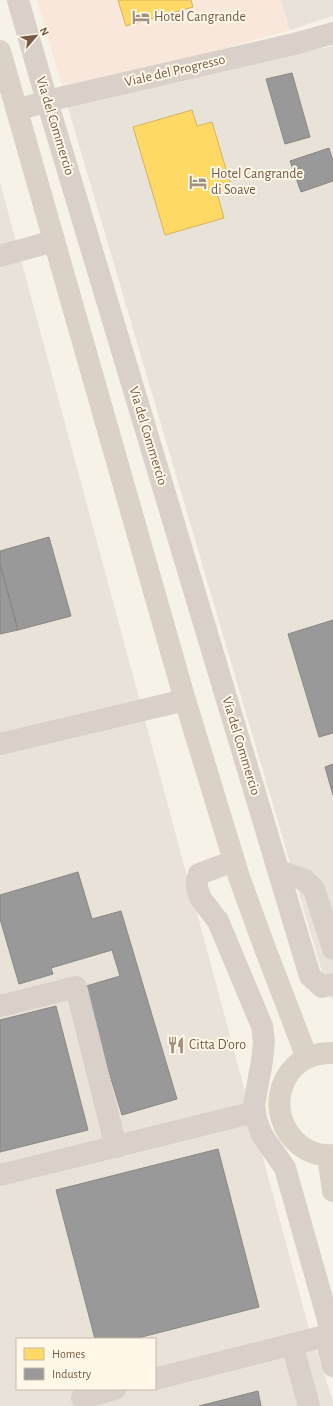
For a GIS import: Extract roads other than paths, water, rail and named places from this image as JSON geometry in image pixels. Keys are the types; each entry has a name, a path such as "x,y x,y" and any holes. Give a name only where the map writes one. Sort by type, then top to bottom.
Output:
{"main road":[{"path":"0,51 186,700 234,861 263,943 307,1058"},
{"path":"333,1053 317,1054 297,1064 282,1084 279,1096 281,1121 287,1132 304,1149 316,1154 330,1155 333,1191"}],"street":[{"name":"Via del Commercio","path":"18,0 310,976 322,987 333,984"},
{"name":"Viale del Progresso","path":"17,110 47,101 294,44 333,33"},
{"path":"0,256 54,241"},
{"path":"0,744 186,700"},
{"path":"234,861 199,874 197,888 201,899 218,921 262,1026 264,1041 262,1062 254,1105 255,1112 262,1135 285,1168 330,1335 333,1366"},
{"path":"279,872 306,880 314,889 333,949"},
{"path":"0,1006 76,987 116,1146"},
{"path":"0,1175 255,1112"},
{"path":"156,1379 330,1335"},
{"path":"292,1344 309,1406"},
{"path":"82,1398 111,1390"}],"place":[{"name":"Hotel Cangrande","path":"141,17"},
{"name":"Hotel Cangrande di Soave","path":"198,182"},
{"name":"Citta D'oro","path":"176,1045"}]}
